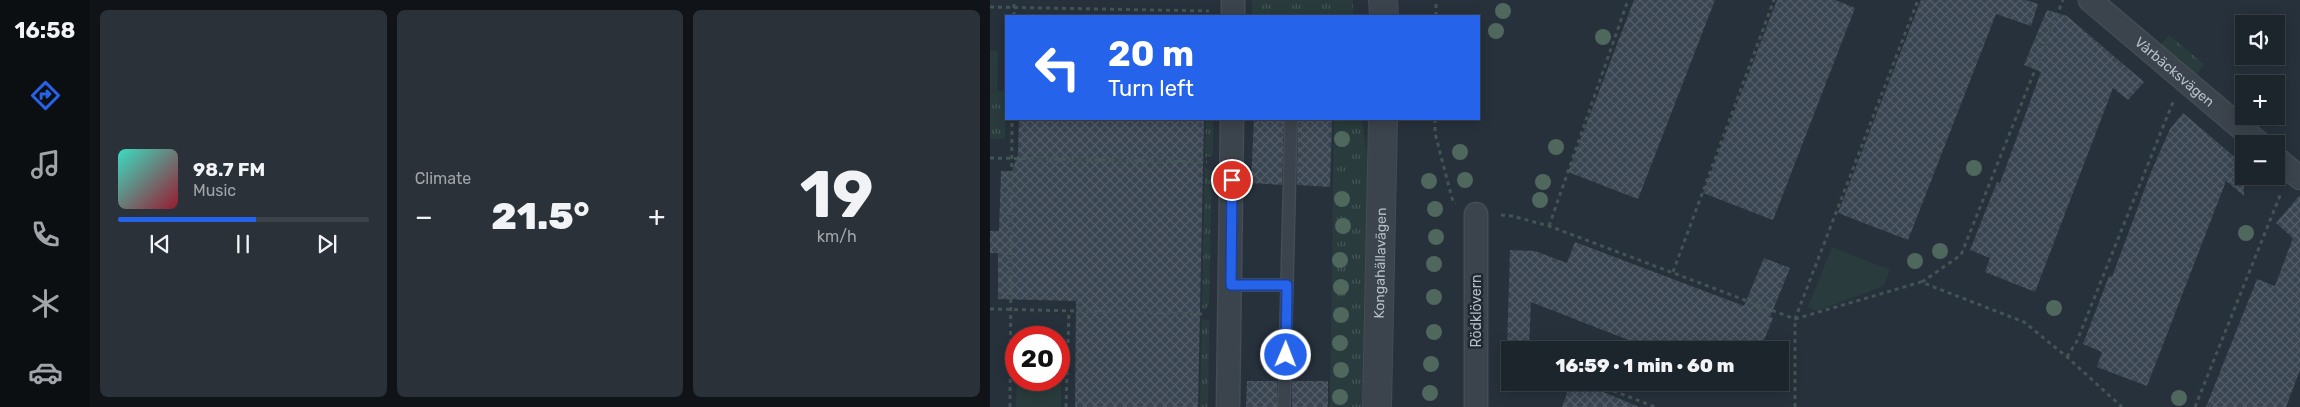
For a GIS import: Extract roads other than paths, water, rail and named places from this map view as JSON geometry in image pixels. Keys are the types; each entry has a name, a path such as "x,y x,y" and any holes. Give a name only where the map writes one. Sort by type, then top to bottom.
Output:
{"street":[{"path":"1383,0 1384,15"},
{"name":"Vårbäcksvägen","path":"2090,0 2250,135"},
{"path":"1228,407 1232,120"},
{"name":"Kongahällavägen","path":"1378,407 1383,120"},
{"path":"2285,166 2298,177"},
{"name":"Rödklövern","path":"1476,214 1476,407"}],"lane":[{"path":"1284,407 1291,120"},
{"path":"1231,285 1287,285"}]}
